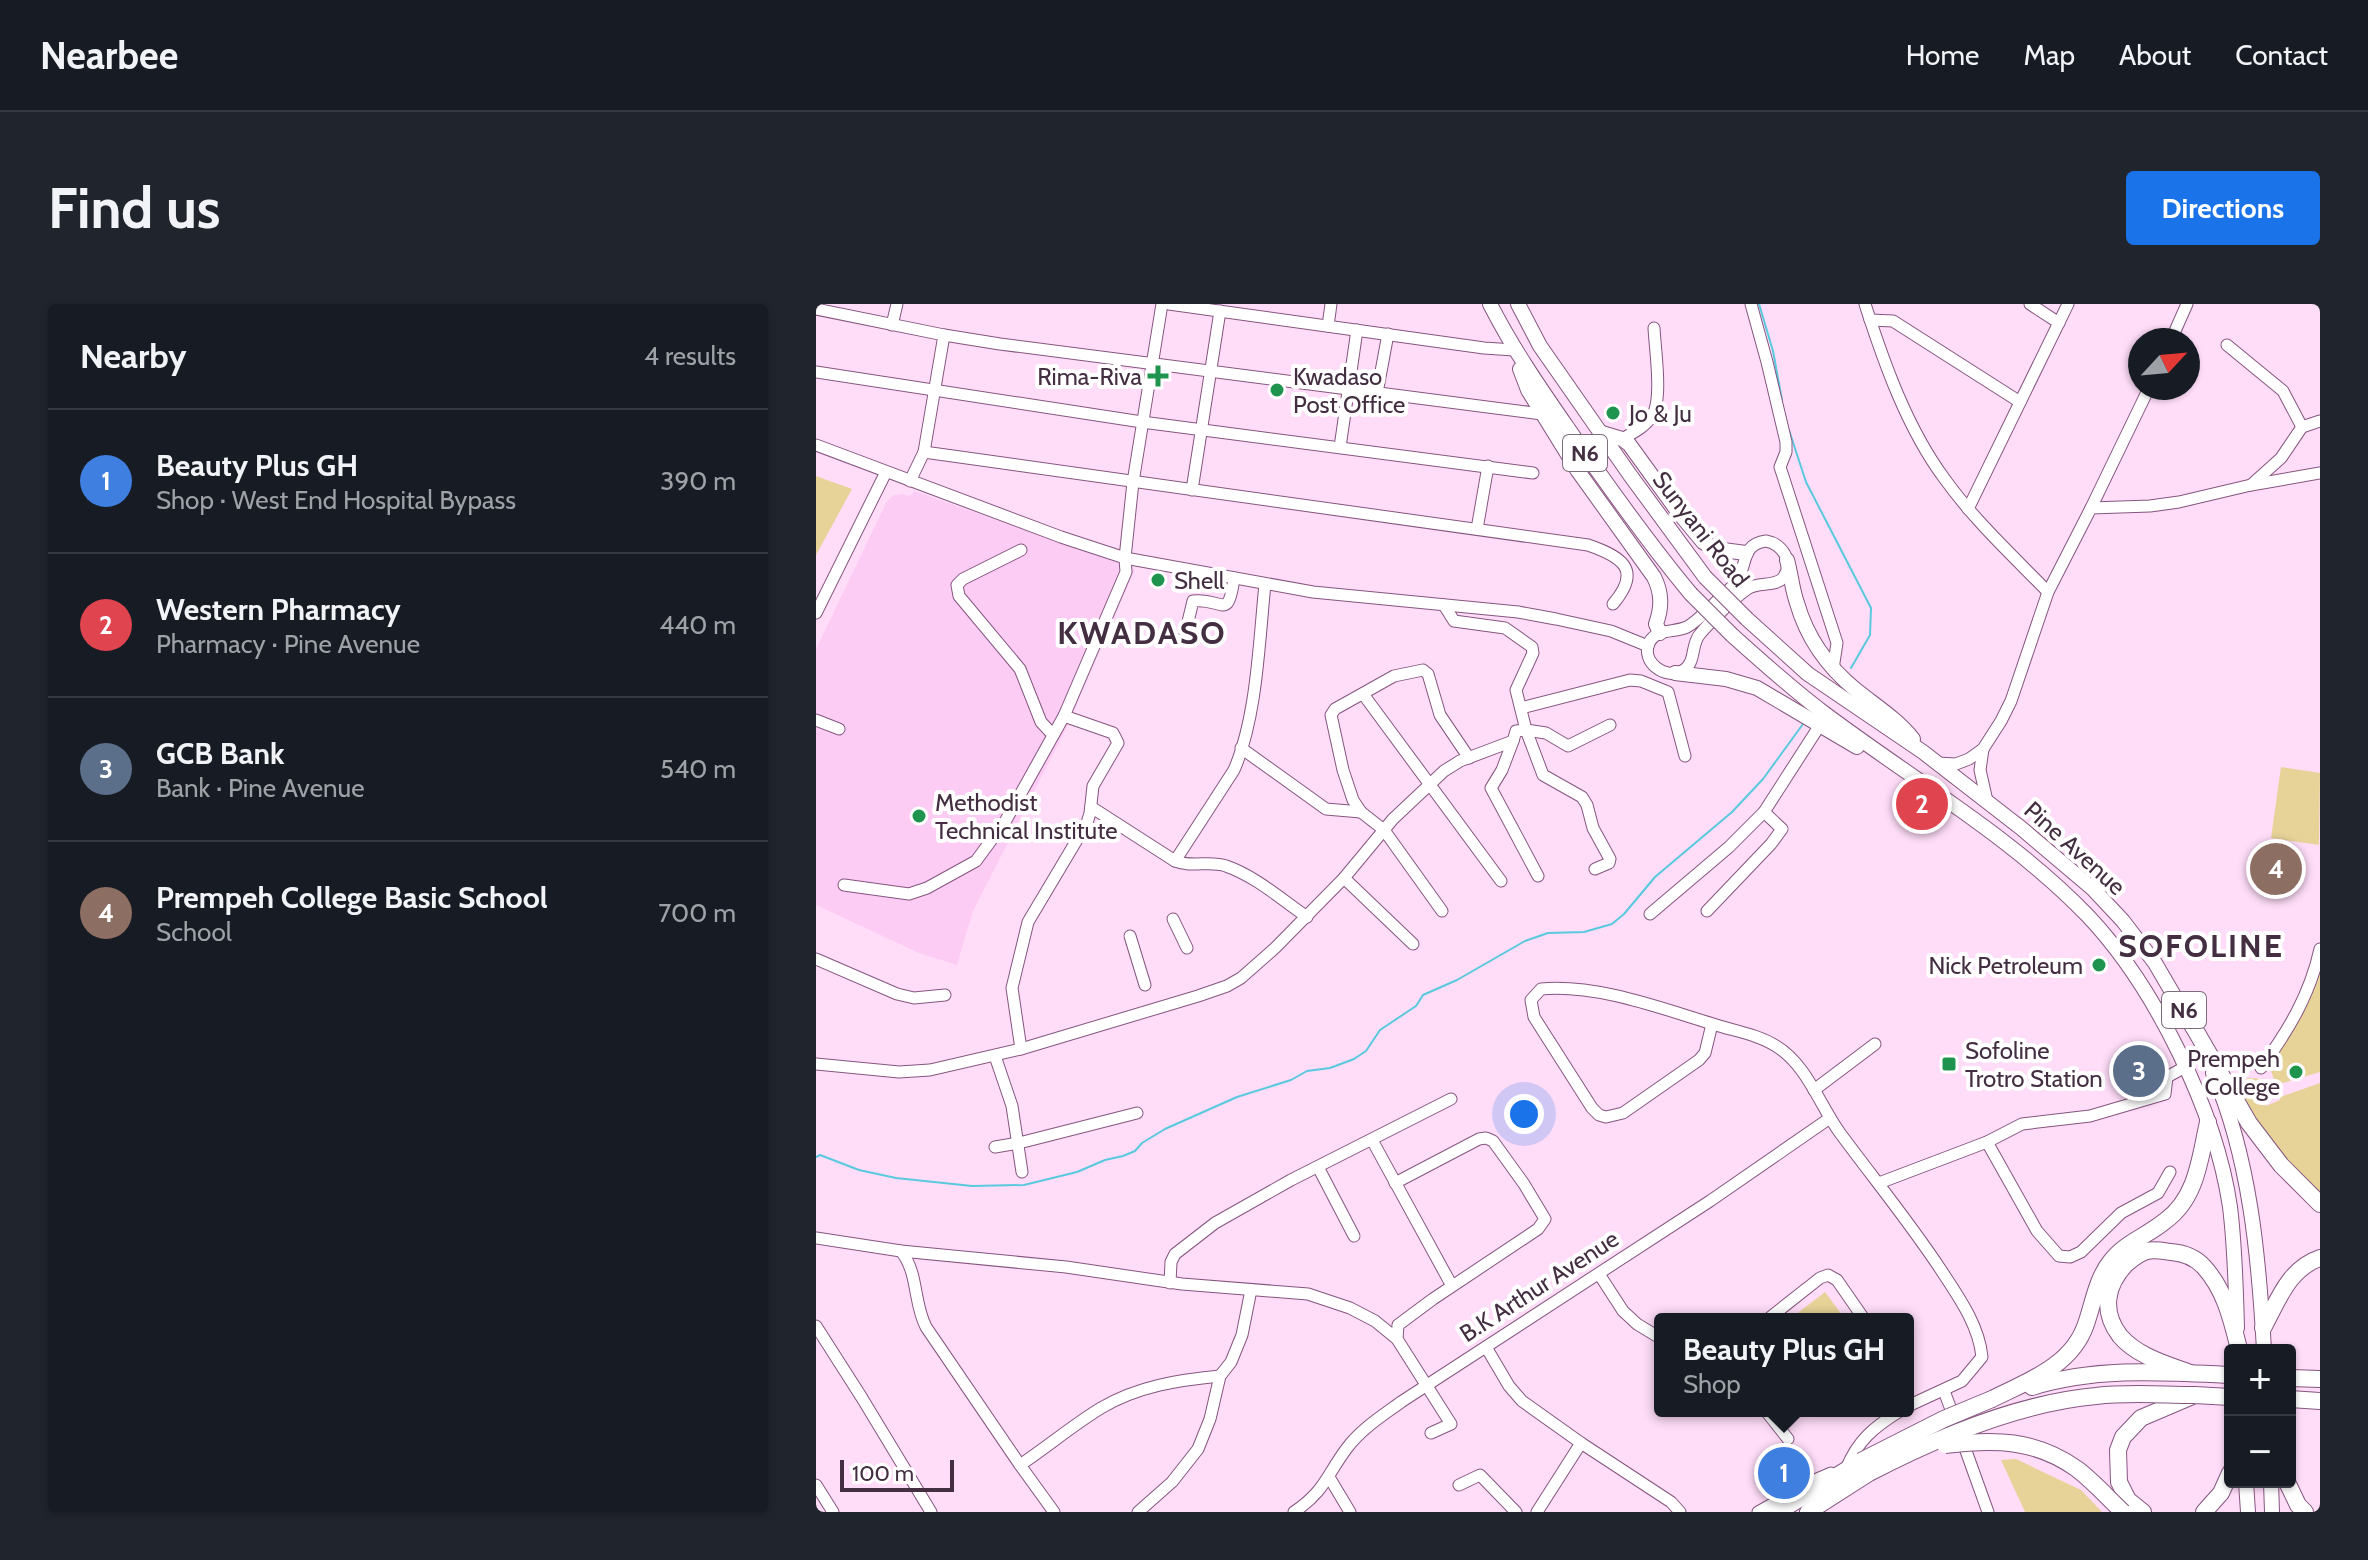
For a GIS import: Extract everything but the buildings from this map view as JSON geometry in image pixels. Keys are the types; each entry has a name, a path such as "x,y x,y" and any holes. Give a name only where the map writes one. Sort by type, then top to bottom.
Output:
{"highway":[{"path":"2190,1021 2249,1123 2281,1165 2320,1204"},
{"path":"1808,1512 1865,1467 1944,1419 2045,1373 2071,1352 2084,1330 2108,1264 2124,1246 2166,1221 2185,1201 2195,1181 2208,1122"},
{"path":"2190,1373 2137,1350 2118,1334 2112,1322 2108,1310 2111,1283 2133,1258 2147,1251 2166,1251 2192,1256 2203,1265 2224,1295 2237,1344"},
{"path":"2263,1328 2296,1271 2320,1258"},
{"path":"1992,1399 2048,1382 2111,1372 2224,1375"},
{"path":"2296,1378 2320,1379"},
{"path":"2143,1512 2128,1500 2119,1482 2118,1450 2123,1437 2141,1418 2195,1395"},
{"path":"1778,1512 1843,1471 1865,1467 1988,1421 2038,1407 2096,1396 2224,1397"},
{"path":"2296,1399 2320,1401"},
{"path":"1920,1448 2005,1441 2040,1449 2077,1469 2123,1512"},
{"path":"2204,1512 2224,1486"},
{"path":"2290,1488 2305,1512"}],"main road":[{"name":"N6","path":"1490,304 1516,353 1602,477 1691,594 1732,635 1801,695 1967,814 2061,890 2090,918 2119,953 2164,1023 2208,1122"},
{"name":"Sunyani Road","path":"1518,304 1540,346 1705,577 1808,674 1937,763"},
{"path":"1516,353 1523,380 1542,414 1578,471 1654,577 1661,595 1656,624 1659,634"},
{"path":"1602,433 1622,439 1635,451 1703,542 1715,549 1746,553"},
{"path":"1787,560 1804,624 1833,669 1899,723 1923,752"},
{"path":"1675,673 1726,679 1757,688 1914,777"},
{"name":"Pine Avenue","path":"1937,763 2093,889 2123,921 2155,963 2190,1021 2219,1087 2239,1152 2250,1210 2264,1344"},
{"path":"2208,1122 2220,1160 2229,1206 2236,1270 2238,1344"},
{"path":"2246,1488 2248,1512"},
{"path":"2271,1488 2272,1512"}],"street":[{"path":"892,325 897,304"},
{"path":"844,885 909,894 927,888 976,861 1006,820 1064,716 1126,572 1133,482 1162,304"},
{"path":"1169,304 1516,353"},
{"path":"1328,326 1331,304"},
{"path":"1751,304 1786,442 1780,467 1836,640 1833,669"},
{"path":"1865,304 1880,349 1913,424 1942,476 1968,509 2048,592"},
{"path":"2030,304 2059,323"},
{"path":"1968,509 2068,304"},
{"path":"2176,328 2187,304"},
{"path":"824,308 944,335 1152,365 1542,414"},
{"path":"1192,490 1220,311"},
{"path":"1870,320 1893,321 2020,402"},
{"path":"1622,439 1650,420 1657,405 1654,328"},
{"path":"1340,447 1357,330"},
{"path":"1377,393 1388,334"},
{"path":"910,481 924,452 944,335"},
{"path":"2227,345 2283,391 2302,427"},
{"path":"816,372 1142,422 1533,473"},
{"path":"1987,801 1980,770 1983,749 2011,701 2048,592 2143,400"},
{"path":"2251,485 2281,458 2302,427 2320,421"},
{"path":"816,445 1125,558 1265,584 1530,614 1620,634 1648,646"},
{"path":"924,452 1588,545 1622,561 1628,572 1625,588 1613,604"},
{"path":"1477,529 1488,466"},
{"path":"816,613 886,472"},
{"path":"2091,508 2150,506 2320,473"},
{"path":"1620,634 1659,634 1690,625 1734,585 1746,553 1754,544 1766,541 1782,549 1787,560 1783,577 1747,589 1698,635 1689,665 1675,673 1664,673 1655,667 1649,658 1648,646 1659,634"},
{"path":"1021,550 957,585 959,596 1020,669 1039,719 1053,735"},
{"path":"1185,634 1193,601 1222,606 1228,603 1232,599 1234,578"},
{"path":"1175,861 1234,770 1253,689 1265,584"},
{"path":"1444,605 1454,621 1505,628 1530,644 1533,653 1516,690 1526,730 1543,775 1578,793 1585,802 1593,828 1610,859 1609,863 1595,869"},
{"path":"1442,911 1384,830 1361,812 1350,792 1331,715 1335,709 1398,674 1423,670 1428,674 1440,715 1469,758"},
{"path":"1521,708 1630,680 1641,681 1668,692 1685,756"},
{"path":"1363,694 1501,881"},
{"path":"1021,1049 1012,988 1028,922 1087,823 1093,786 1118,743 1113,733 1064,716"},
{"path":"816,720 839,729"},
{"path":"1538,876 1491,788 1502,770 1516,731 1546,733 1568,746 1610,725"},
{"path":"1650,914 1729,847 1764,812 1820,725"},
{"path":"816,1064 915,1072 1021,1049 1227,986 1250,972 1307,917 1384,830 1444,771 1513,741"},
{"path":"1241,748 1326,809 1361,812"},
{"path":"1937,763 1956,764 1983,749"},
{"path":"1091,807 1175,861 1190,865 1222,864 1250,878 1307,917"},
{"path":"1707,911 1782,829 1764,812"},
{"path":"1344,878 1413,944"},
{"path":"1173,919 1187,948"},
{"path":"1130,936 1145,985"},
{"path":"2261,1068 2288,1031 2306,995 2320,949"},
{"path":"816,959 897,994 914,998 945,995"},
{"path":"1712,1024 1705,1053 1699,1060 1623,1113 1606,1117 1592,1108 1577,1085 1534,1017 1531,1000 1541,989 1584,989 1712,1024 1764,1039 1799,1066 1830,1118 1916,1232 1960,1299 1980,1340 1982,1357 1962,1381 1914,1403"},
{"path":"1814,1090 1875,1044"},
{"path":"995,1056 1012,1106 1022,1172"},
{"path":"1879,1183 1987,1142 2022,1124 2090,1116 2165,1094 2167,1077 2185,1067"},
{"path":"1170,1283 1171,1262 1183,1247 1215,1223 1451,1099"},
{"path":"995,1147 1137,1113"},
{"name":"B.K Arthur Avenue","path":"1294,1512 1318,1494 1348,1447 1361,1433 1426,1385 1599,1274 1830,1118"},
{"path":"1395,1183 1486,1138 1493,1141 1545,1215 1542,1226 1398,1325 1397,1339"},
{"path":"1372,1140 1452,1286"},
{"path":"1987,1142 2037,1231 2059,1256 2070,1257 2081,1252 2121,1213 2158,1193 2170,1172"},
{"path":"1318,1167 1354,1236"},
{"path":"816,1238 901,1251 1066,1267 1170,1283 1308,1294 1325,1299 1375,1321 1397,1339 1451,1424 1431,1433"},
{"path":"901,1251 912,1267 921,1317 926,1327 1054,1512"},
{"path":"1599,1274 1623,1311 1654,1334"},
{"path":"1776,1313 1828,1275 1837,1280 1860,1313"},
{"path":"1138,1512 1172,1482 1198,1449 1210,1419 1220,1376 1231,1362 1242,1335 1251,1290"},
{"path":"816,1326 931,1512"},
{"path":"1486,1347 1509,1386 1522,1401 1671,1502 1680,1512"},
{"path":"1020,1465 1102,1408 1133,1393 1174,1381 1220,1376"},
{"path":"1944,1391 1988,1512"},
{"path":"1771,1417 1788,1439"},
{"path":"1758,1512 1823,1476 1843,1471 1865,1438 1891,1417"},
{"path":"1537,1512 1581,1443"},
{"path":"1459,1485 1480,1475 1511,1510"},
{"path":"1329,1477 1350,1512"},
{"path":"816,1485 833,1512"}],"shaded area":[{"path":"816,476 852,489 816,555"},
{"name":"Methodist Technical Institute","path":"914,491 1135,569 1067,727 973,911 957,965 919,953 816,905 816,649 887,501 894,495 910,496"},
{"path":"2281,767 2320,773 2319,845 2271,838"},
{"path":"2320,973 2320,1072 2276,1085 2268,1062 2298,1020"},
{"path":"2249,1078 2262,1079 2266,1106 2280,1100 2280,1097 2320,1083 2320,1196 2276,1153 2234,1083"},
{"path":"1825,1292 1841,1313 1798,1313"},
{"path":"2016,1459 2081,1490 2102,1512 2025,1512 2001,1460"}],"waterway":[{"path":"1759,304 1773,351 1782,400"},
{"path":"1789,430 1806,482 1871,608 1870,635 1851,668"},
{"path":"816,1157 820,1155 859,1170 896,1178 972,1186 1024,1185 1077,1172 1123,1156 1165,1129 1237,1097 1291,1080 1307,1071 1330,1068 1354,1059 1366,1051 1380,1030 1416,1006 1423,995 1457,980 1525,941 1548,933 1584,932 1612,924 1655,877 1732,812 1763,779 1803,724"}],"place":[{"name":"Rima-Riva","path":"1158,376"},
{"name":"Kwadaso Post Office","path":"1277,390"},
{"name":"Jo & Ju","path":"1613,413"},
{"name":"Shell","path":"1158,580"},
{"name":"Western Pharmacy","path":"1922,804"},
{"name":"Methodist Technical Institute","path":"919,816"},
{"name":"Prempeh College Basic School","path":"2276,869"},
{"name":"Nick Petroleum","path":"2099,965"},
{"name":"Sofoline Trotro Station","path":"1949,1064"},
{"name":"GCB Bank","path":"2139,1071"},
{"name":"Prempeh College","path":"2296,1072"},
{"name":"Beauty Plus GH","path":"1784,1473"}],"district":[{"name":"KWADASO","path":"1142,632"},
{"name":"SOFOLINE","path":"2201,945"}]}
